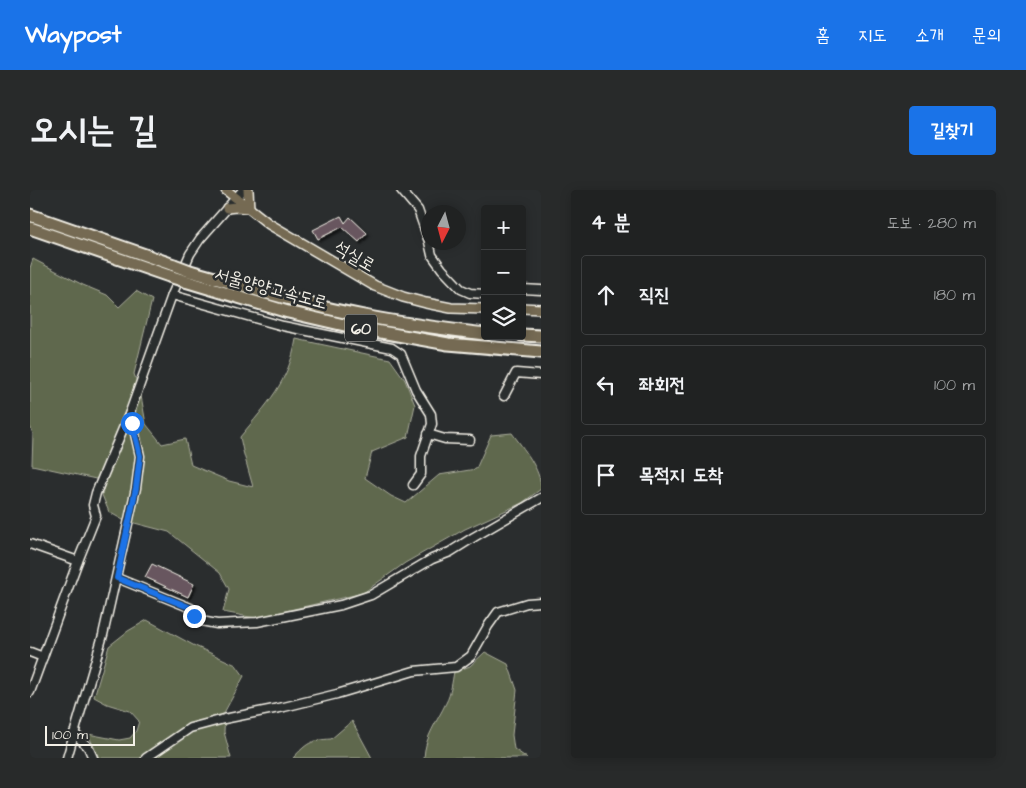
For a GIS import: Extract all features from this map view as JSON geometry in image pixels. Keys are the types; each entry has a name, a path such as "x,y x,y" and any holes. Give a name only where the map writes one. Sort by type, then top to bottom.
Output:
{"highway":[{"name":"서울양양고속도로","path":"30,215 172,270 288,312 353,327 448,344 541,352"},
{"name":"서울양양고속도로","path":"30,228 172,270"},
{"name":"서울양양고속도로","path":"188,276 362,316 481,333"},
{"path":"526,335 541,336"}],"main road":[{"name":"석실로","path":"226,190 269,224 387,291 426,304 451,308 481,309"},
{"path":"227,208 249,208 248,190"},
{"path":"526,308 541,309"}],"street":[{"path":"30,692 96,516 94,505 96,494 130,412 172,295 190,254 200,239 244,190"},
{"path":"401,190 418,210 421,219"},
{"path":"431,250 437,262 461,289 470,293 481,294"},
{"path":"526,289 541,290"},
{"path":"172,295 283,326 392,348 401,354 416,390 431,414 432,424 421,456 421,474 413,485"},
{"path":"504,396 516,373 541,376"},
{"path":"67,758 103,634 136,488 140,456 130,412"},
{"path":"428,434 445,439 470,440"},
{"path":"117,578 191,608 194,616 201,621 217,624 257,622 341,605 371,596 432,559 450,552 541,498"},
{"path":"30,544 78,561"},
{"path":"146,758 190,728 337,694 414,671 456,667 471,656 498,612 527,603 541,602"},
{"path":"30,652 43,657"},
{"path":"74,732 88,747 92,758"}],"green space":[{"path":"33,259 83,285 107,295 119,307 136,291 152,300 134,374 140,390 146,424 162,444 185,439 191,465 229,481 253,487 240,437 268,403 282,380 293,354 296,339 390,359 405,380 415,405 408,437 372,452 365,478 391,496 406,503 439,475 476,469 491,435 512,433 535,466 541,489 522,503 465,529 405,563 363,593 255,618 223,612 229,589 220,573 169,532 123,520 109,512 102,495 105,481 32,465 33,434 30,426 30,268"},
{"path":"147,620 193,645 236,665 244,676 225,711 224,732 231,758 99,758 88,734 119,740 130,738 136,731 139,721 130,711 107,704 94,697 109,646 128,631"},
{"path":"485,652 508,664 517,690 512,735 514,749 527,758 424,758 429,736 449,696 454,672 470,666"},
{"path":"352,721 372,758 293,758 310,743 331,739"}],"building":[{"path":"341,216 345,223 350,217 367,233 359,242 342,227 318,239 313,230"},
{"path":"152,564 194,584 188,597 145,577"}],"route":[{"path":"132,423 140,456 136,488 117,578 191,608 194,616"}]}
